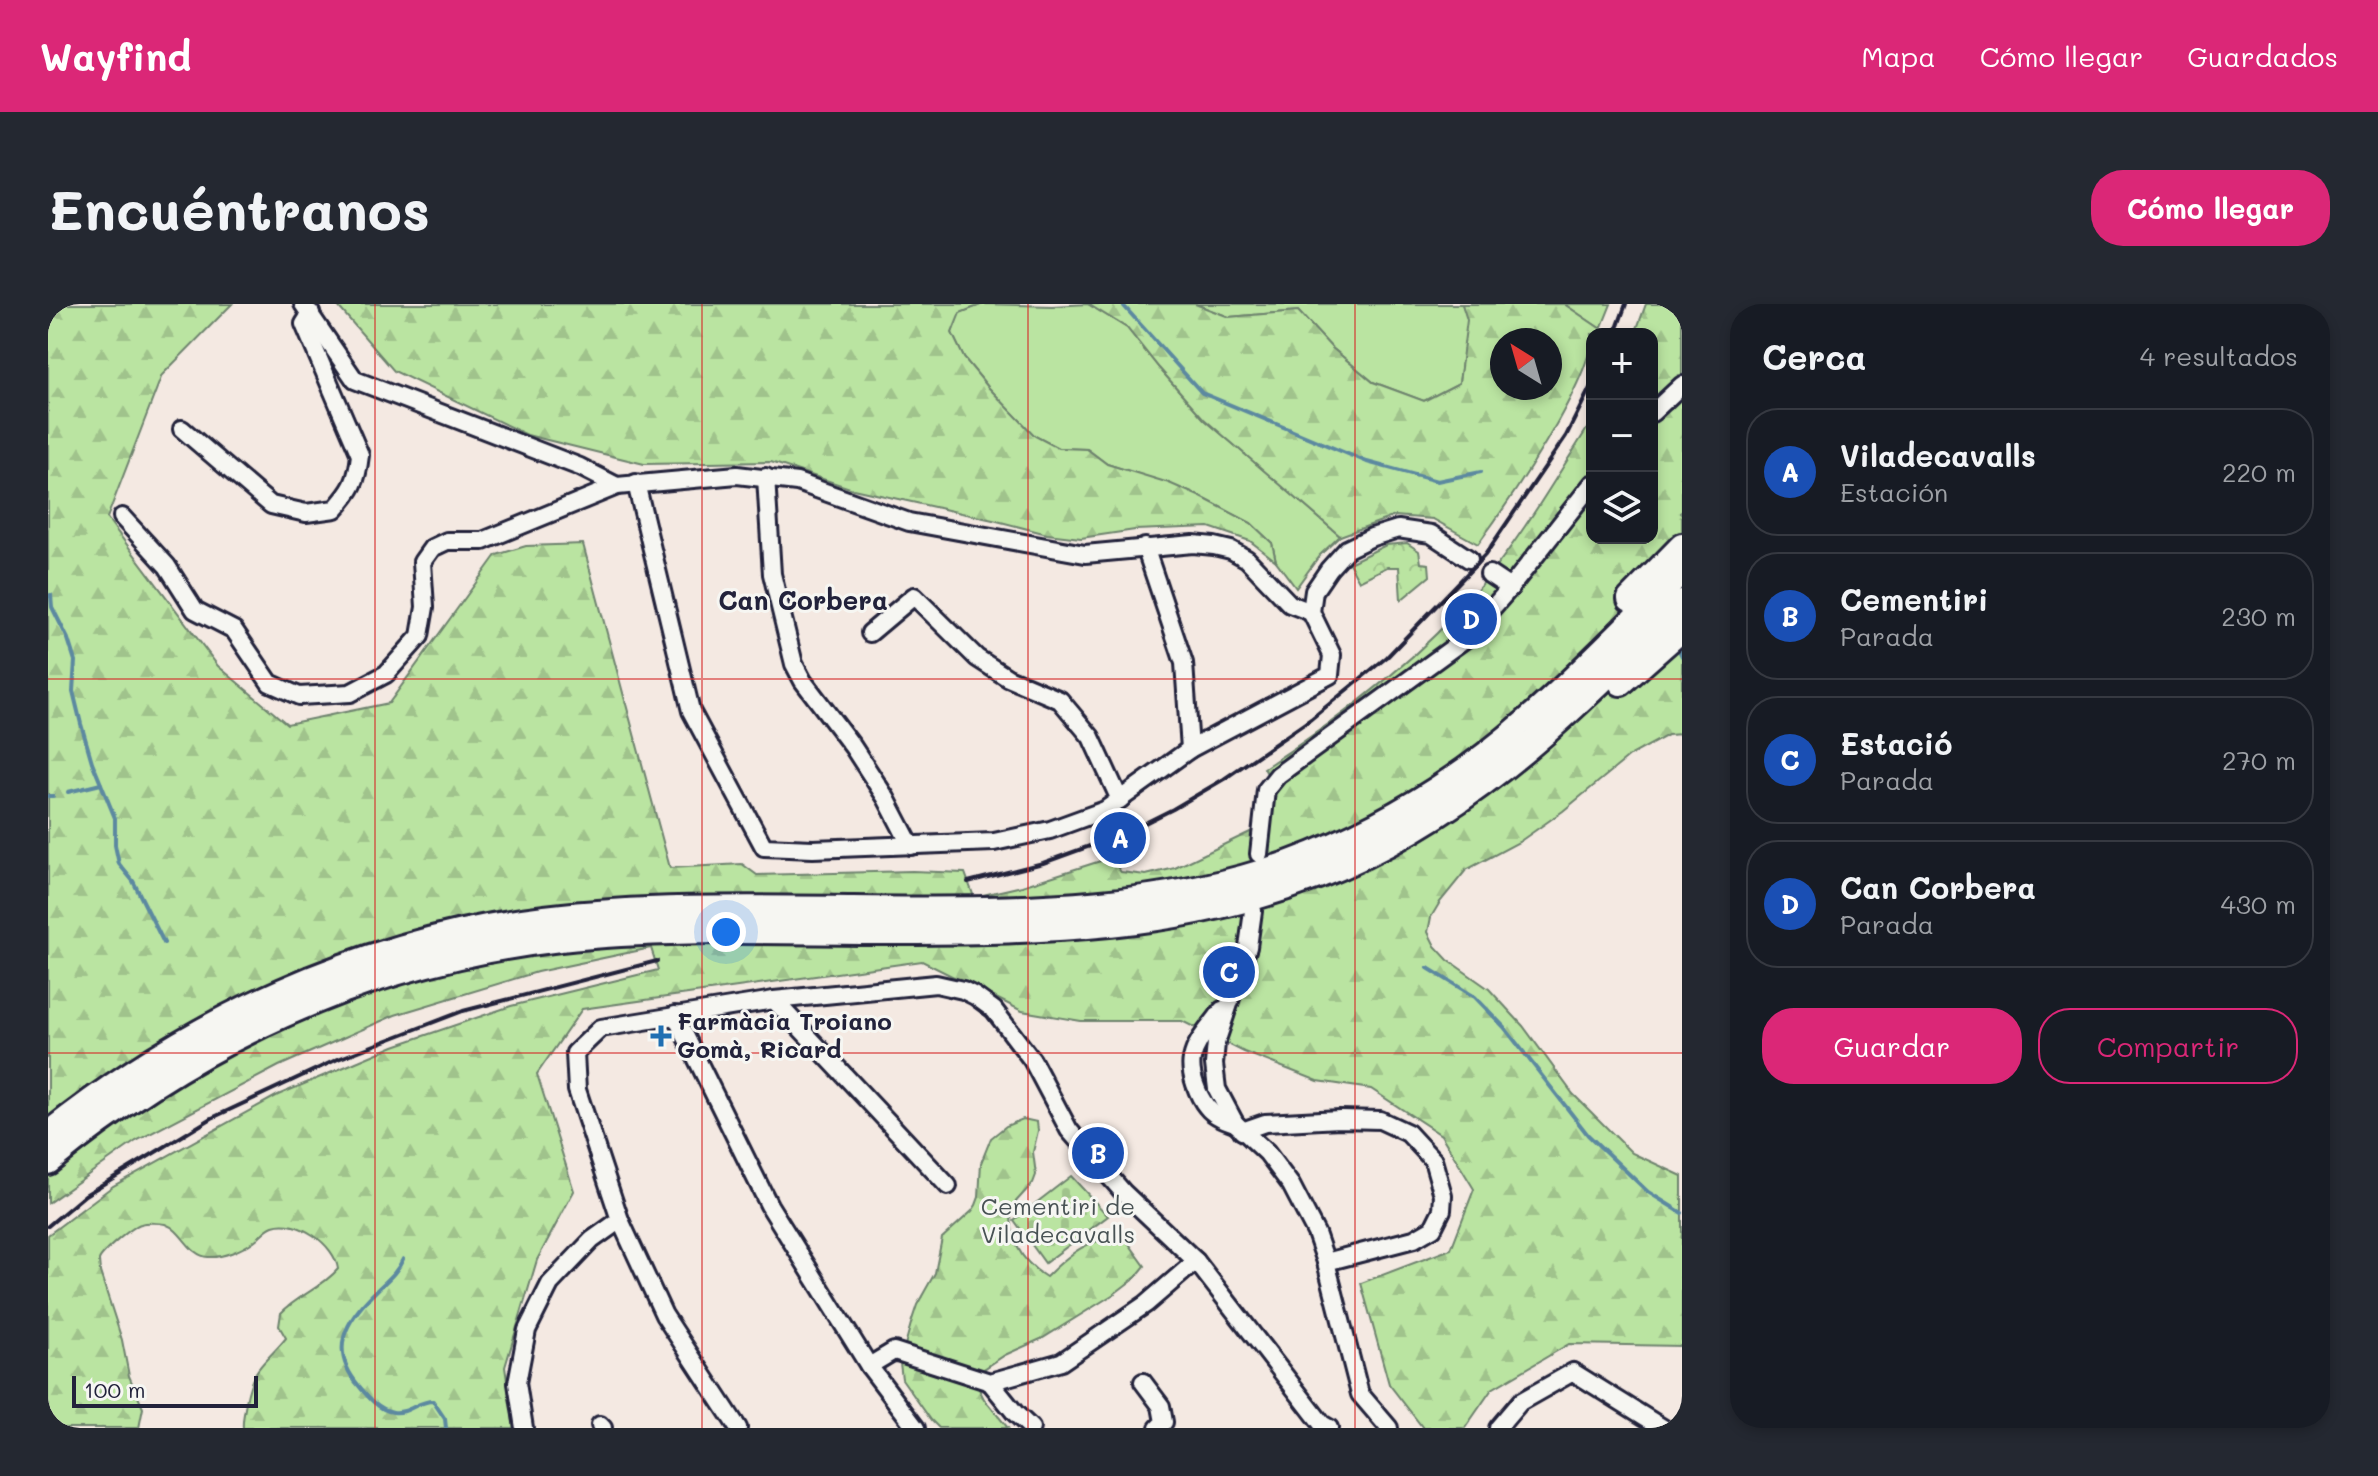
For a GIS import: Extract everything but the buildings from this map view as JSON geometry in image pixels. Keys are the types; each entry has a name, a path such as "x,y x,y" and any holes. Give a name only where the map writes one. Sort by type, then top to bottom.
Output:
{"highway":[{"path":"1210,885 1324,839 1374,814 1439,774 1517,711 1682,546"},
{"path":"48,1134 124,1077 234,1012 361,960 460,932 546,918 652,911 1058,907 1129,901 1250,876 1311,855 1362,832 1445,784 1526,722 1682,571"},
{"path":"1458,803 1541,739 1682,602"},
{"path":"48,1162 144,1091 239,1035 308,1004 426,963 514,945 629,934 1099,927 1178,916 1256,897 1319,875 1423,825 1511,772 1547,746 1682,629"}],"street":[{"path":"182,429 271,505 306,513 335,509 358,478 360,455 304,324 307,308"},
{"path":"307,308 355,380 580,467 617,486"},
{"path":"1658,407 1682,385"},
{"path":"122,517 167,566 195,610 234,630 270,683 299,696 350,693 386,674 420,636 425,607 422,562 432,548 447,541 483,541 617,486 636,483 737,475 766,477 797,482 909,522 1053,549 1085,554 1193,544 1231,550 1247,559 1290,604 1311,612"},
{"path":"766,477 772,574 794,664 886,798 911,846"},
{"path":"636,483 691,711 764,847 813,849 994,842 1025,837 1105,810 1190,749 1330,675 1332,655 1311,612 1314,591 1347,549 1398,529 1431,534 1469,559"},
{"path":"1259,854 1266,790 1278,775 1465,639 1510,588 1586,492"},
{"path":"1145,547 1184,663 1190,749"},
{"path":"1489,574 1510,588"},
{"path":"870,633 914,596 977,658 1008,678 1060,700 1091,737 1120,800"},
{"path":"1253,911 1248,947 1216,1043 1214,1064 1217,1089 1238,1127 1267,1153 1291,1185 1316,1233 1360,1394 1389,1428"},
{"path":"738,1428 664,1315 620,1220 577,1090 575,1053 601,1028 774,1000 936,984 963,990 994,1010 1032,1060 1069,1130 1123,1192 1196,1261 1322,1424 1329,1428"},
{"path":"774,1000 948,1186"},
{"path":"675,1015 769,1205 869,1366 916,1428"},
{"path":"1238,1127 1340,1119 1380,1120 1408,1133 1433,1160 1443,1195 1442,1210 1433,1228 1414,1239 1326,1262"},
{"path":"524,1428 517,1383 527,1330 550,1284 592,1240 620,1220"},
{"path":"990,1382 1061,1362 1146,1304 1196,1261"},
{"path":"869,1366 894,1351 990,1382 1031,1428"},
{"path":"1498,1428 1520,1402 1573,1372 1663,1428"},
{"path":"1143,1382 1161,1406 1164,1422 1158,1428"}],"green space":[{"path":"48,304 232,304 162,375 107,518 218,666 287,724 389,703 496,555 526,546 583,544 670,868 742,864 757,875 912,871 965,873 974,897 1022,886 1110,858 1121,872 1146,875 1175,868 1267,824 1275,796 1264,768 1378,686 1456,614 1510,548 1586,430 1586,544 1658,544 1658,328 1637,328 1646,304 1682,304 1682,734 1668,735 1631,755 1563,811 1519,842 1466,870 1440,902 1431,917 1428,932 1435,946 1448,960 1489,989 1523,1026 1573,1094 1632,1153 1682,1176 1682,1346 1569,1344 1492,1389 1465,1428 1423,1428 1389,1384 1361,1283 1451,1249 1474,1189 1441,1135 1371,1089 1318,1081 1244,1052 1182,1021 1081,1021 1022,1011 922,961 582,1009 537,1074 574,1191 537,1260 505,1367 514,1428 243,1428 252,1380 260,1366 286,1338 279,1326 281,1313 332,1276 338,1269 335,1260 323,1243 293,1226 273,1226 238,1250 208,1257 196,1252 171,1227 149,1223 131,1229 99,1260 129,1376 143,1408 139,1428 48,1428 48,1235 113,1186 278,1095 394,1046 511,1006 658,970 651,948 537,972 395,1015 279,1066 136,1141 48,1203"},
{"path":"336,304 983,304 960,313 952,333 964,358 1035,436 1058,448 1087,449 1107,464 1169,483 1201,497 1251,523 1272,543 1276,561 1250,541 1209,527 1135,530 1081,538 1047,534 853,489 771,462 644,464 527,435 394,371"},
{"path":"983,304 1088,304 1127,328 1204,419 1340,536 1319,556 1296,588 1276,561 1272,543 1251,523 1201,497 1107,464 1087,449 1058,448 1035,436 964,358 952,333 959,313"},
{"path":"1088,304 1195,304 1229,317 1298,311 1331,347 1373,382 1424,401 1459,383 1467,320 1462,304 1564,304 1600,328 1586,328 1586,360 1564,410 1478,544 1433,519 1395,516 1340,536 1204,419 1127,328"},
{"path":"1195,304 1462,304 1468,320 1459,383 1424,401 1373,382 1331,347 1298,311 1229,317"},
{"path":"1564,304 1611,304 1600,328"},
{"path":"1407,543 1419,551 1421,563 1429,564 1430,576 1401,600 1399,567 1387,567 1359,581 1349,563 1386,545"},
{"path":"1023,1119 1037,1122 1038,1131 1033,1152 1036,1175 1033,1183 1011,1207 1014,1238 1022,1255 1046,1277 1082,1247 1115,1239 1127,1241 1145,1266 1114,1294 1043,1338 1005,1355 981,1371 977,1385 984,1399 1008,1428 939,1428 902,1379 900,1363 917,1305 935,1273 942,1238 976,1205 981,1163 991,1138 1006,1126"},
{"name":"Cementiri de Viladecavalls","path":"1071,1176 1108,1216 1045,1263 1014,1220"}],"waterway":[{"path":"1122,304 1202,393 1367,462 1437,481 1481,472"},
{"path":"48,596 51,595 52,607 75,661 73,691 92,762 115,818 119,864 133,881 164,943"},
{"path":"1677,646 1682,656"},
{"path":"68,792 101,784"},
{"path":"48,796 53,796"},
{"path":"1428,968 1475,997 1504,1027 1588,1135 1648,1192 1682,1213"},
{"path":"403,1259 394,1273 356,1313 344,1336 344,1360 359,1386 378,1406 399,1412 433,1401 445,1419 446,1428"}],"railway":[{"path":"1617,328 1626,304"},
{"path":"968,882 1043,863 1123,834 1224,779 1311,719 1387,657 1485,555 1566,436 1586,396"},
{"path":"48,1226 85,1195 212,1118 338,1059 463,1011 657,961"}],"place":[{"name":"Can Corbera","path":"1471,619"},
{"name":"Viladecavalls","path":"1120,838"},
{"name":"Estació","path":"1229,972"},
{"name":"Farmàcia Troiano Gomà, Ricard","path":"661,1036"},
{"name":"Cementiri","path":"1098,1153"}],"district":[{"name":"Can Corbera","path":"803,601"}]}
